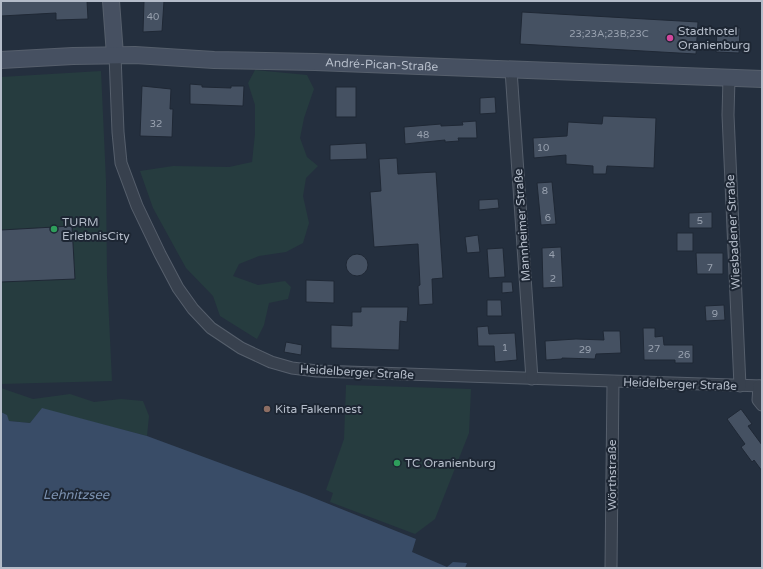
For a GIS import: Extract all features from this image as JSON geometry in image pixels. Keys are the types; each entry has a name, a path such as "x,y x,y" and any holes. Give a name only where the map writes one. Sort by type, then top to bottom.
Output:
{"street":[{"path":"111,1 114,55"},
{"name":"André-Pican-Straße","path":"1,60 114,55 762,79"},
{"name":"Heidelberger Straße","path":"114,55 121,163 137,206 178,288 193,309 211,328 241,348 257,356 292,368 317,371 760,386"},
{"name":"Mannheimer Straße","path":"511,70 532,379"},
{"name":"Wiesbadener Straße","path":"729,78 728,115 740,386"},
{"name":"Wörthstraße","path":"611,568 613,382"},
{"path":"760,386 758,400 762,405"}],"green space":[{"path":"255,70 307,75 314,89 304,118 300,138 307,157 318,166 306,178 303,196 309,223 303,243 286,252 259,256 239,264 233,276 258,285 285,281 291,287 288,299 269,303 264,325 257,339 220,316 213,296 186,268 153,208 140,171 173,166 229,167 252,162 255,134 255,105 248,83"},
{"name":"TURM ErlebnisCity","path":"101,71 106,181 107,276 112,381 1,384 1,77"},
{"name":"TC Oranienburg","path":"346,385 471,389 469,433 435,519 415,534 330,502 333,493 326,490 344,439"},
{"path":"1,388 33,399 70,394 94,402 121,399 143,401 149,416 147,436 42,409 30,423 9,421 6,415 1,412"}],"water":[{"name":"Lehnitzsee","path":"42,408 147,436 304,494 416,539 412,552 447,567 453,562 467,563 465,568 1,568 1,412 7,415 9,421 30,423"}],"building":[{"path":"1,1 87,1 88,19 56,20 56,13 1,16"},
{"path":"144,1 164,1 162,31 143,32"},
{"path":"522,12 698,22 696,54 520,44"},
{"path":"717,28 740,28 739,53 716,52"},
{"path":"190,84 202,85 202,87 231,88 231,86 244,86 243,106 190,104"},
{"path":"142,86 171,89 170,109 173,109 172,137 140,136"},
{"path":"336,87 356,87 356,117 336,117"},
{"path":"495,97 496,113 480,114 480,98"},
{"path":"603,116 656,118 654,168 607,166 606,174 593,174 593,166 566,164 566,155 534,158 533,138 567,136 568,122 602,124"},
{"path":"476,121 477,138 458,138 459,141 445,142 445,140 405,144 404,127 441,124 441,126 463,125 462,122"},
{"path":"366,143 367,159 330,160 330,145"},
{"path":"397,158 398,174 436,172 443,278 432,279 433,304 419,305 418,286 420,285 418,244 374,247 370,192 381,191 379,159"},
{"path":"552,182 556,224 541,225 537,183"},
{"path":"498,199 499,208 479,210 479,200"},
{"path":"712,212 712,228 689,228 689,213"},
{"path":"72,226 75,279 1,282 1,230"},
{"path":"677,233 693,233 693,251 677,251"},
{"path":"478,235 480,252 467,253 465,237"},
{"path":"561,247 563,287 543,288 542,248"},
{"path":"503,248 505,277 489,278 487,249"},
{"path":"696,253 723,253 723,274 697,274"},
{"path":"357,254 365,257 368,265 365,273 357,276 349,273 346,265 349,257"},
{"path":"306,280 334,281 334,303 306,302"},
{"path":"502,282 512,282 513,292 502,293"},
{"path":"487,300 501,300 502,316 487,316"},
{"path":"724,305 725,320 706,321 705,306"},
{"path":"361,307 408,307 407,322 400,321 399,350 331,348 331,325 352,326 352,312 361,312"},
{"path":"488,326 489,334 515,333 517,360 495,362 494,346 478,346 477,327"},
{"path":"643,328 655,328 655,337 663,336 664,345 693,345 693,363 675,363 675,360 644,360"},
{"path":"603,331 620,331 621,353 596,354 595,359 562,358 546,360 545,341 576,339 604,340"},
{"path":"286,342 302,345 301,355 284,352"},
{"path":"741,409 752,424 748,426 762,445 762,471 754,460 752,462 741,447 745,444 727,419"}],"place":[{"name":"Stadthotel Oranienburg","path":"670,38"},
{"name":"TURM ErlebnisCity","path":"54,229"},
{"name":"Kita Falkennest","path":"267,409"},
{"name":"TC Oranienburg","path":"397,463"}]}
